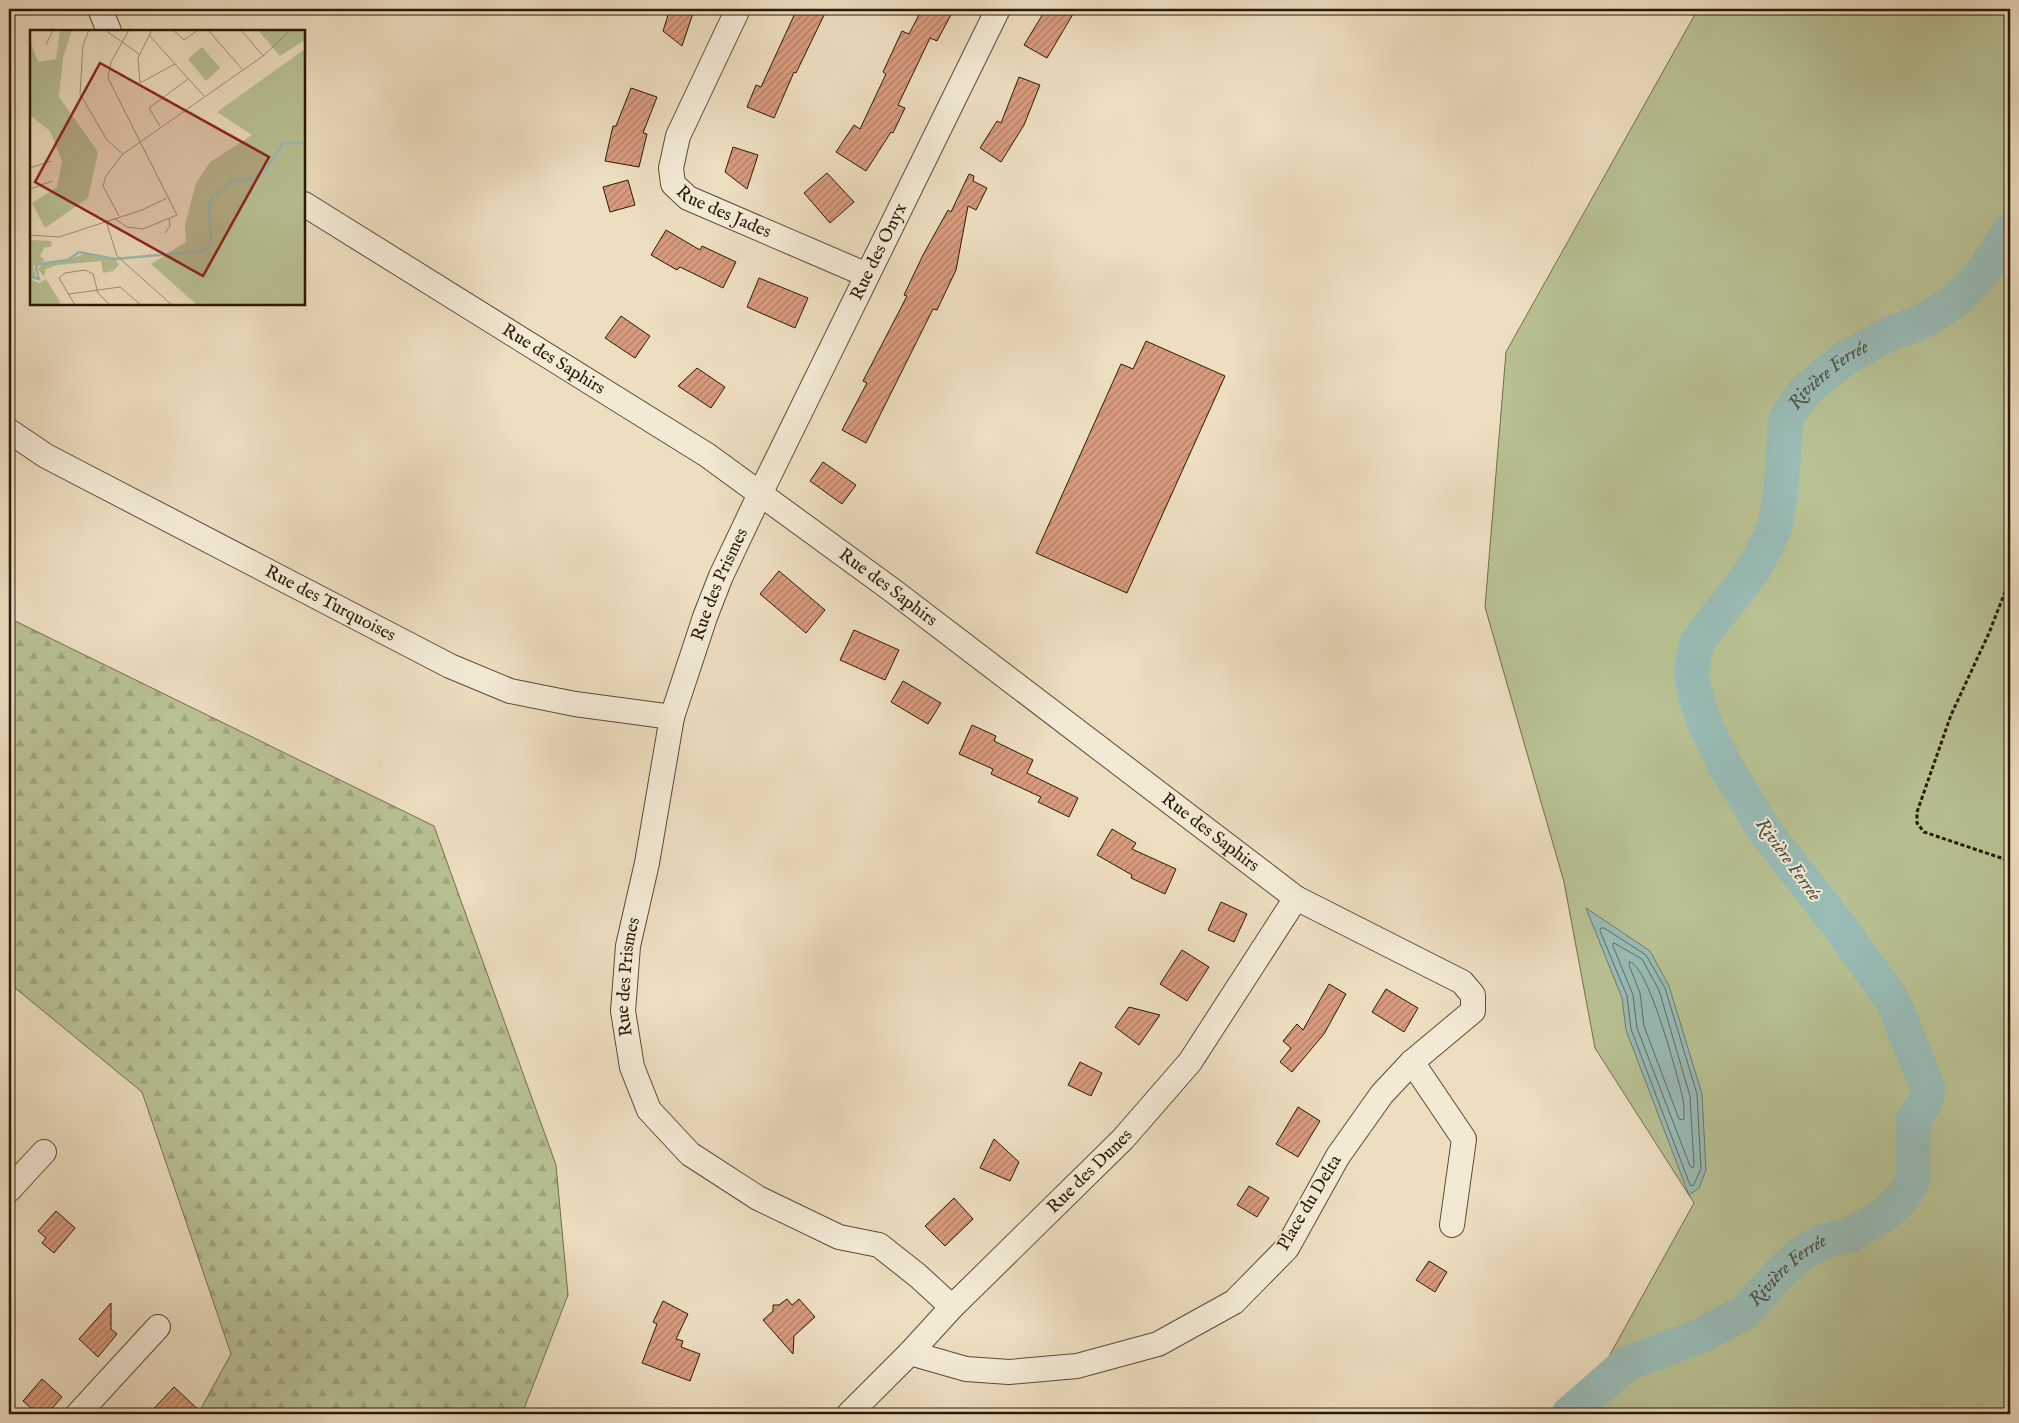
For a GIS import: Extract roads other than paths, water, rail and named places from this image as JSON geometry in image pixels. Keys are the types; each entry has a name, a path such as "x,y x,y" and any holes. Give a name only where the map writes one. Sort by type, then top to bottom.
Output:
{"street":[{"path":"100,9 109,30"},
{"name":"Rue des Jades","path":"738,9 678,136 670,168 673,184 688,198 867,275"},
{"name":"Rue des Onyx","path":"760,494 998,9"},
{"name":"Rue des Saphirs","path":"305,205 707,455 892,590 1296,898 1462,982"},
{"name":"Rue des Turquoises","path":"9,431 46,456 450,666 510,691 574,704 672,717"},
{"name":"Rue des Prismes","path":"760,494 718,584 672,717 648,863 628,946 623,1011 632,1067 649,1110 690,1154 758,1198 839,1237 879,1245 917,1275 952,1307"},
{"name":"Rue des Dunes","path":"849,1414 910,1353 952,1307 1123,1139 1190,1062 1296,898"},
{"name":"Place du Delta","path":"910,1353 975,1370 1009,1372 1077,1366 1158,1344 1234,1302 1287,1248 1338,1156 1382,1094 1412,1062 1473,1011 1473,995 1462,982"},
{"path":"1412,1062 1464,1139 1452,1225"},
{"path":"9,1190 44,1152"},
{"path":"78,1414 158,1327"}],"water":[{"path":"1586,908 1650,951 1669,986 1702,1094 1706,1170 1699,1188 1689,1195 1626,1030 1622,998"}],"waterway":[{"name":"Rivière Ferrée","path":"1569,1414 1626,1364 1702,1335 1745,1312 1780,1273 1800,1255 1823,1241 1850,1235 1888,1212 1905,1195 1913,1179 1913,1120 1924,1106 1928,1088 1893,1001 1836,922 1764,830 1725,765 1707,729 1697,702 1691,672 1697,642 1754,569 1775,527 1781,489 1786,418 1804,392 1845,358 1889,334 1921,322 1953,303 1980,276 2010,231"}]}
